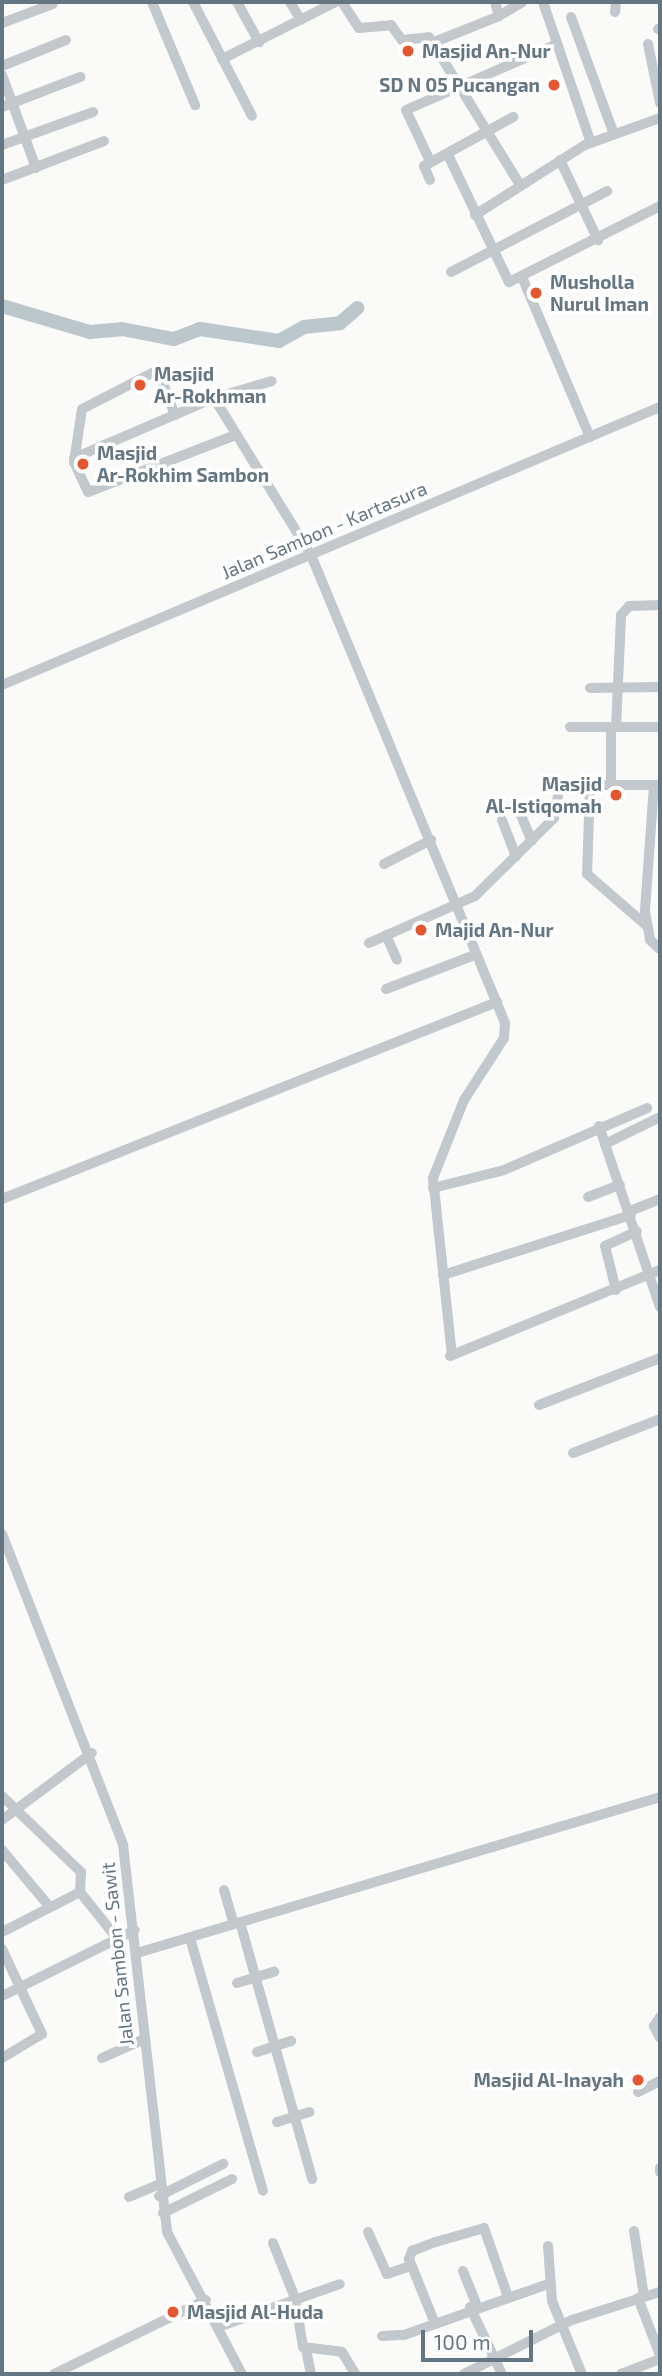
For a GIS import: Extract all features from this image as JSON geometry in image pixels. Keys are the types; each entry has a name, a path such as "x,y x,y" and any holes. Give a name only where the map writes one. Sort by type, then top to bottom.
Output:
{"street":[{"path":"152,2 195,105"},
{"path":"193,2 252,116"},
{"path":"237,2 259,42"},
{"path":"290,2 301,20"},
{"path":"222,59 336,2"},
{"path":"342,2 359,28 390,24 402,40 424,34 520,185"},
{"path":"495,2 499,16"},
{"path":"432,43 499,16 522,2"},
{"path":"543,2 591,143"},
{"path":"2,23 53,4"},
{"path":"571,18 617,131"},
{"path":"2,66 66,40"},
{"path":"430,161 406,110 557,44"},
{"path":"648,44 660,103"},
{"path":"2,75 7,105 25,136 36,168"},
{"path":"7,105 80,77"},
{"path":"2,145 93,112"},
{"path":"430,180 423,168 430,161 449,157 513,117"},
{"path":"475,215 591,143 617,131 660,118"},
{"path":"2,180 104,141"},
{"path":"449,157 507,281 522,277 598,240 654,208"},
{"path":"560,160 598,240"},
{"path":"451,272 491,248 607,191"},
{"path":"522,277 590,437"},
{"path":"175,415 158,370 131,379 78,414 74,458 90,493 236,435"},
{"path":"74,458 214,398 272,382"},
{"path":"214,398 311,555 497,1002 504,1038 455,1119 433,1188 451,1356 655,1272"},
{"name":"Jalan Sambon - Kartasura","path":"2,685 655,409"},
{"path":"611,785 616,687 624,609 660,605"},
{"path":"590,688 660,687"},
{"path":"570,727 660,727"},
{"path":"590,785 587,874 647,926"},
{"path":"369,943 458,908 555,818 556,787 657,785 647,926 652,946 660,949"},
{"path":"517,806 532,841"},
{"path":"502,820 516,856"},
{"path":"384,864 431,840"},
{"path":"386,935 397,960"},
{"path":"386,989 477,954"},
{"path":"2,1199 497,1002"},
{"path":"433,1188 504,1170 599,1126 647,1108"},
{"path":"605,1144 660,1117"},
{"path":"599,1126 637,1231 655,1272 660,1307"},
{"path":"588,1197 620,1185"},
{"path":"443,1275 631,1213 660,1199"},
{"path":"615,1290 605,1246 637,1231"},
{"path":"539,1405 660,1358"},
{"path":"573,1453 660,1419"},
{"name":"Jalan Sambon - Sawit","path":"2,1536 92,1753 123,1845 135,1930 158,2191 163,2213 242,2374"},
{"path":"2,1820 15,1806 92,1753"},
{"path":"2,1796 81,1872 80,1892 116,1937"},
{"path":"137,1953 660,1797"},
{"path":"2,1850 49,1906"},
{"path":"224,1890 256,1978 312,2179"},
{"path":"2,1932 80,1892"},
{"path":"2,1996 116,1937 135,1930"},
{"path":"190,1938 263,2191"},
{"path":"2,1949 42,2034 2,2058"},
{"path":"237,1983 274,1972"},
{"path":"660,2017 654,2026 660,2038"},
{"path":"102,2058 144,2039"},
{"path":"257,2052 291,2041"},
{"path":"638,2092 660,2081"},
{"path":"277,2122 310,2112"},
{"path":"129,2197 158,2191 223,2164"},
{"path":"163,2213 232,2179"},
{"path":"434,2321 410,2266 412,2251 483,2227 507,2294"},
{"path":"621,2374 660,2357 641,2297 634,2231"},
{"path":"368,2232 387,2274 410,2266"},
{"path":"272,2243 295,2298 311,2374"},
{"path":"548,2246 548,2284 582,2374"},
{"path":"463,2271 493,2358 502,2374"},
{"path":"219,2327 340,2284"},
{"path":"382,2336 404,2335 507,2294 548,2284"},
{"path":"464,2374 562,2324 660,2292"},
{"path":"54,2374 206,2300"},
{"path":"306,2349 342,2352 355,2374"}],"waterway":[{"path":"2,306 90,332 122,329 174,339 200,329 279,341 304,327 340,323 357,308"}],"place":[{"name":"Masjid An-Nur","path":"408,51"},
{"name":"SD N 05 Pucangan","path":"554,85"},
{"name":"Musholla Nurul Iman","path":"536,293"},
{"name":"Masjid Ar-Rokhman","path":"140,385"},
{"name":"Masjid Ar-Rokhim Sambon","path":"83,464"},
{"name":"Masjid Al-Istiqomah","path":"616,795"},
{"name":"Majid An-Nur","path":"421,930"},
{"name":"Masjid Al-Inayah","path":"638,2080"},
{"name":"Masjid Al-Huda","path":"173,2312"}]}
